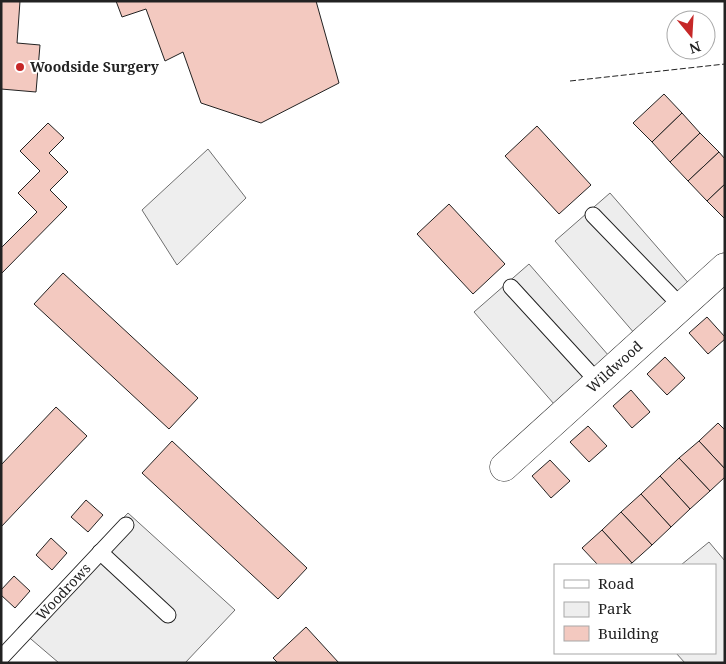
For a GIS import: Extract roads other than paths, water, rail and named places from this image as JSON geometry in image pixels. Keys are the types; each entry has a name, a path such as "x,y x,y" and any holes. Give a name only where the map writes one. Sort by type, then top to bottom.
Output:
{"street":[{"name":"Wildwood","path":"504,467 725,267"}],"lane":[{"path":"593,215 681,306"},
{"path":"511,287 598,382"},
{"name":"Woodrows","path":"1,658 126,525"},
{"path":"100,552 168,614"}],"place":[{"name":"Woodside Surgery","path":"20,67"}]}
